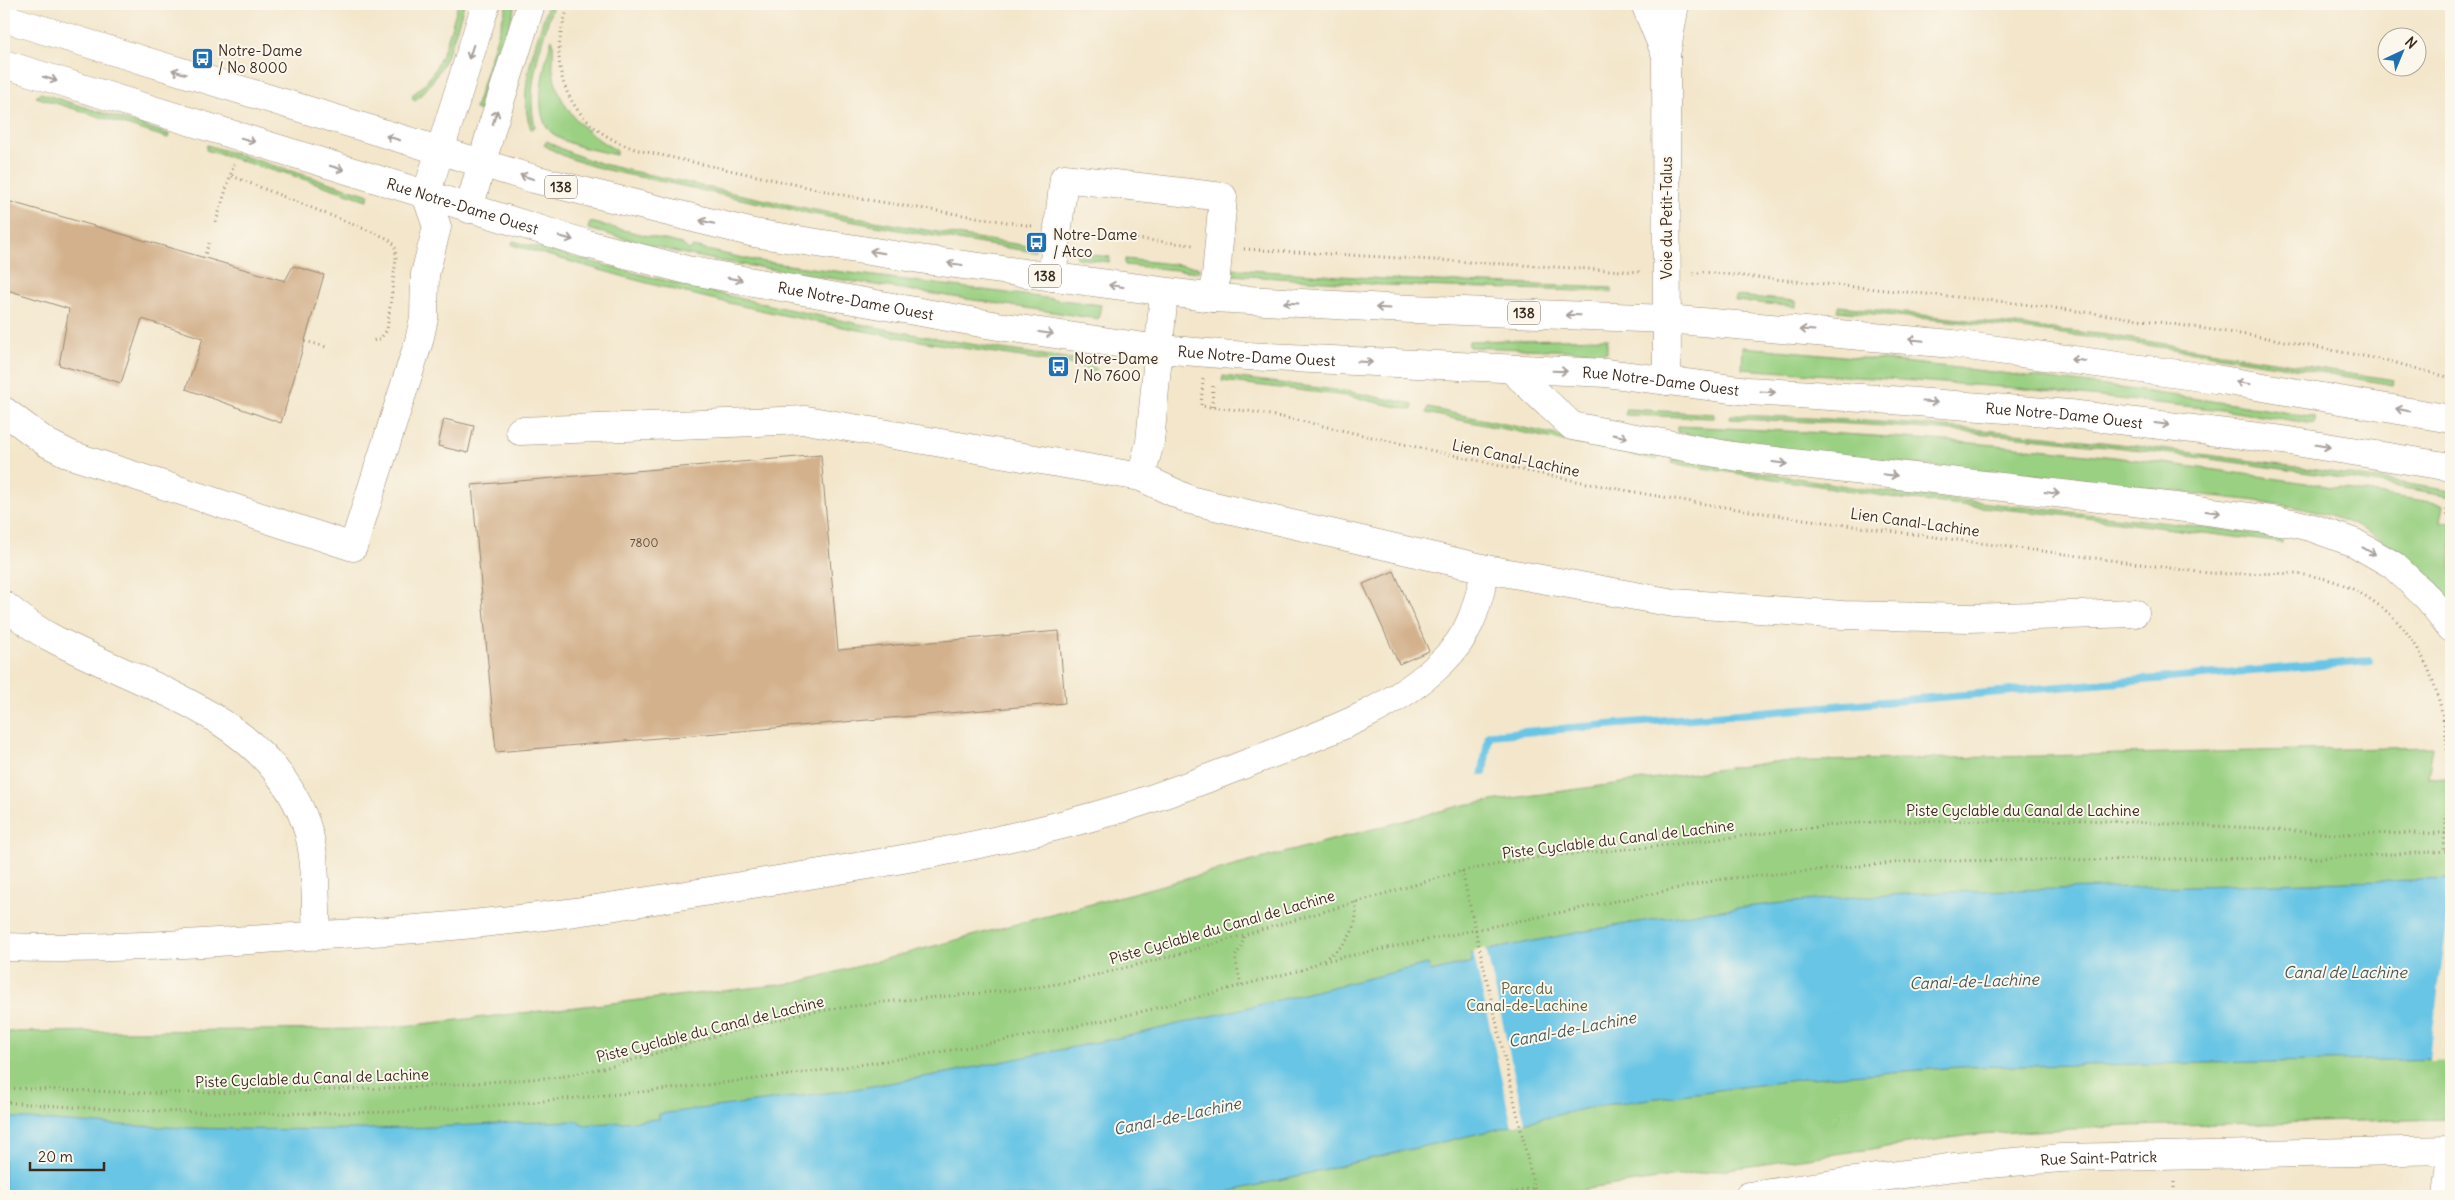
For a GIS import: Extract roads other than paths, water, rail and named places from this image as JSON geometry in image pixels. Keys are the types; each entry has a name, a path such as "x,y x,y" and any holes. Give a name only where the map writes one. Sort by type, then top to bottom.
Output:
{"main road":[{"path":"4,411 48,443 71,455 353,547 419,341 424,318 425,274 437,227 426,195 486,4"},
{"path":"437,227 469,209 481,164 532,4"},
{"path":"1645,4 1666,55"},
{"path":"1666,55 1675,4"},
{"path":"4,18 481,164"},
{"name":"Voie du Petit-Talus","path":"1666,55 1667,381"},
{"name":"Rue Notre-Dame Ouest","path":"4,64 587,244 687,270 988,324 1159,349 1246,356 1620,374 1748,391 1917,401 2126,420 2282,440 2451,467"},
{"name":"138","path":"481,164 611,200 754,233 1164,292 1214,298 1387,308 1667,319"},
{"path":"1052,277 1064,178 1223,197 1214,298"},
{"path":"1141,477 1150,442 1164,292"},
{"path":"1667,319 1894,338 2117,365 2288,390 2451,419"},
{"path":"1511,369 1572,426 1732,456 2204,510 2293,523 2313,528 2355,543 2392,565 2428,598 2451,628"},
{"path":"520,431 806,420 1141,477 1190,500 1486,569 1674,603 1843,615 1969,618 2135,613"},
{"path":"4,947 106,948 317,936 487,923 641,903 866,866 1042,830 1119,809 1213,776 1311,738 1393,701 1430,673 1463,640 1474,617 1486,569"},
{"path":"4,605 50,638 165,689 207,713 242,738 282,776 295,796 309,836 317,936"},
{"name":"Rue Saint-Patrick","path":"1749,1196 2008,1161 2061,1158 2451,1150"},
{"path":"2447,1196 2451,1163"}],"water":[{"name":"Canal de Lachine","path":"2451,879 2451,1059 1960,1067 1811,1078 1596,1106 1211,1196 4,1196 4,1117 141,1126 278,1130 396,1128 578,1121 584,1125 659,1119 659,1114 849,1090 952,1072 1137,1034 1428,964 1431,972 1472,962 1470,954 1583,932 1697,913 1866,896 2005,890"}],"waterway":[{"path":"1483,772 1489,735 2370,661"}],"place":[{"name":"Notre-Dame / No 8000","path":"202,59"},
{"name":"Notre-Dame / Atco","path":"1037,243"},
{"name":"Notre-Dame / No 7600","path":"1058,367"}],"water label":[{"name":"Canal-de-Lachine","path":"1974,981"},
{"name":"Canal-de-Lachine","path":"1572,1029"},
{"name":"Canal-de-Lachine","path":"1177,1116"}],"park label":[{"name":"Parc du Canal-de-Lachine","path":"1527,996"}]}
